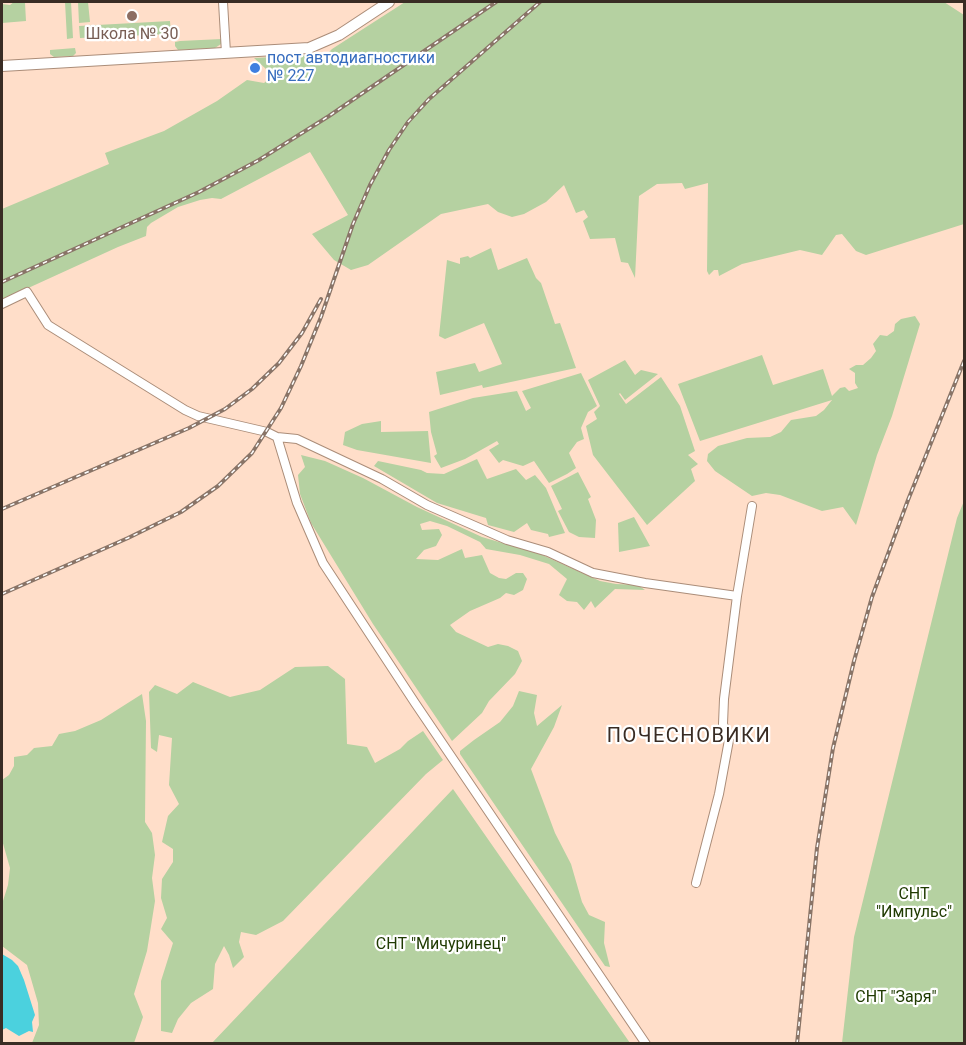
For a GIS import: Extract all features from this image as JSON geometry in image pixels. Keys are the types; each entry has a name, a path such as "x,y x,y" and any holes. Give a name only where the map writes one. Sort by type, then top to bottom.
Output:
{"main road":[{"path":"2,66 297,50 321,44 346,31 389,2"}],"street":[{"path":"223,2 226,53"},
{"path":"2,304 27,292 48,325 185,410 198,416 267,432 278,437 297,439 382,479 427,505 507,540 549,552 594,573 737,596"},
{"path":"278,437 300,512 323,563 646,1044"},
{"path":"696,883 719,794 729,740 723,724 724,699 737,596 752,506"}],"green space":[{"path":"14,2 25,3 26,21 2,23 2,4 10,5"},
{"path":"65,2 71,2 73,38 67,39"},
{"path":"78,2 88,2 90,22 79,23"},
{"path":"405,2 944,2 964,15 964,224 866,255 856,251 842,234 836,235 822,255 800,250 742,264 719,276 718,270 714,270 709,275 707,271 708,183 685,189 682,183 657,184 639,196 635,278 628,263 621,262 615,238 590,239 583,221 588,217 584,210 576,213 564,185 546,202 524,214 512,217 498,212 488,204 441,214 368,265 351,270 334,260 312,234 348,215 310,152 221,199 200,200 178,207 151,223 147,227 146,236 2,300 2,209 109,164 105,153 164,131 217,101 247,80 264,83 271,77 254,58 311,55 310,60 314,64 332,49"},
{"path":"170,21 171,34 80,38 79,26"},
{"path":"222,39 221,44 215,48 178,50 175,46 175,42 180,41"},
{"path":"75,48 76,53 73,56 54,57 50,54 50,50"},
{"path":"491,248 498,270 527,258 536,278 541,283 555,324 560,323 576,368 440,395 436,372 475,363 479,372 502,364 484,323 445,339 439,336 447,260 460,264 460,258 468,256 470,258"},
{"path":"915,316 920,324 856,525 843,507 822,511 780,495 766,493 752,496 715,471 707,461 708,454 718,446 747,438 770,437 781,432 791,420 816,416 832,400 700,441 678,384 762,355 773,385 823,369 832,396 840,388 845,387 849,391 858,388 855,383 855,373 849,369 856,365 863,365 871,358 876,351 873,344 880,335 887,336 894,331 895,324 901,319"},
{"path":"625,360 635,375 641,370 658,374 625,400 620,393 626,404 661,377 680,406 695,451 688,455 698,464 691,469 695,481 647,525 593,455 586,426 597,419 594,412 600,406 588,380"},
{"path":"581,373 597,406 588,412 581,428 584,439 577,442 569,453 576,468 549,483 534,461 523,466 503,460 499,463 489,450 499,444 497,441 465,459 441,468 434,456 437,454 429,412 473,398 517,391 526,411 531,408 522,391"},
{"path":"381,421 381,432 428,431 431,463 357,450 343,445 345,432 362,424"},
{"path":"301,455 325,461 363,478 417,507 482,537 540,554 600,581 638,585 645,590 615,589 595,608 591,601 584,610 577,602 567,601 559,595 567,579 549,564 520,555 486,549 480,542 447,526 430,521 420,524 422,530 439,529 442,535 436,546 424,550 416,559 438,560 462,549 465,558 482,555 490,573 499,578 506,579 516,573 523,573 527,579 523,590 514,595 506,593 470,611 450,625 456,632 488,647 498,644 518,651 522,661 515,674 489,701 482,713 452,741 373,624 311,523 300,494 298,475 305,467"},
{"path":"477,459 487,479 516,469 526,480 535,475 546,488 565,533 549,537 548,534 531,530 527,523 514,532 488,525 486,518 437,503 374,466 378,461 427,473 444,474"},
{"path":"578,472 591,497 588,499 596,520 595,538 579,537 569,532 558,511 562,509 551,486"},
{"name":"СНТ \"Импульс\"","path":"964,501 964,1043 842,1043 854,937 957,518"},
{"path":"634,517 650,546 619,552 618,523"},
{"path":"328,666 345,679 347,744 367,747 375,763 400,749 423,731 443,760 426,774 283,921 256,935 241,932 239,942 244,957 233,968 224,946 215,964 213,989 191,1003 178,1019 172,1033 161,1031 161,981 173,943 161,929 167,918 161,898 162,879 173,862 173,849 162,842 168,816 179,804 169,785 172,738 159,735 157,752 151,748 149,692 155,685 177,694 193,682 230,697 260,690 295,667"},
{"path":"519,691 537,695 534,713 537,726 562,705 554,727 531,769 555,833 571,864 582,902 589,915 605,922 604,943 610,967 605,966 460,754 460,751 500,722 513,706"},
{"path":"142,694 146,721 145,822 152,833 155,855 152,878 155,901 147,951 134,994 143,1017 134,1043 32,1043 39,1025 38,1003 27,965 2,946 2,904 10,868 2,840 2,780 9,775 14,766 14,757 27,755 34,748 52,746 59,734 75,731 101,720"},
{"name":"СНТ \"Мичуринец\"","path":"453,789 630,1043 211,1044"}],"water":[{"path":"2,954 18,966 24,980 35,1015 32,1022 33,1032 29,1031 19,1036 6,1028 2,1030"}],"railway":[{"path":"2,282 199,192 259,160 329,116 496,2"},
{"path":"2,594 181,512 218,486 252,453 281,408 301,366 321,317 353,224 389,150 408,122 429,99 540,2"},
{"path":"2,509 189,428 225,409 252,389 279,363 302,333 321,299"},
{"path":"797,1044 817,848 833,748 854,661 872,597 964,361"}],"place":[{"name":"Школа № 30","path":"132,16"},
{"name":"пост автодиагностики № 227","path":"255,68"}],"district":[{"name":"ПОЧЕСНОВИКИ","path":"689,737"}],"park label":[{"name":"СНТ \"Заря\"","path":"896,998"}]}
